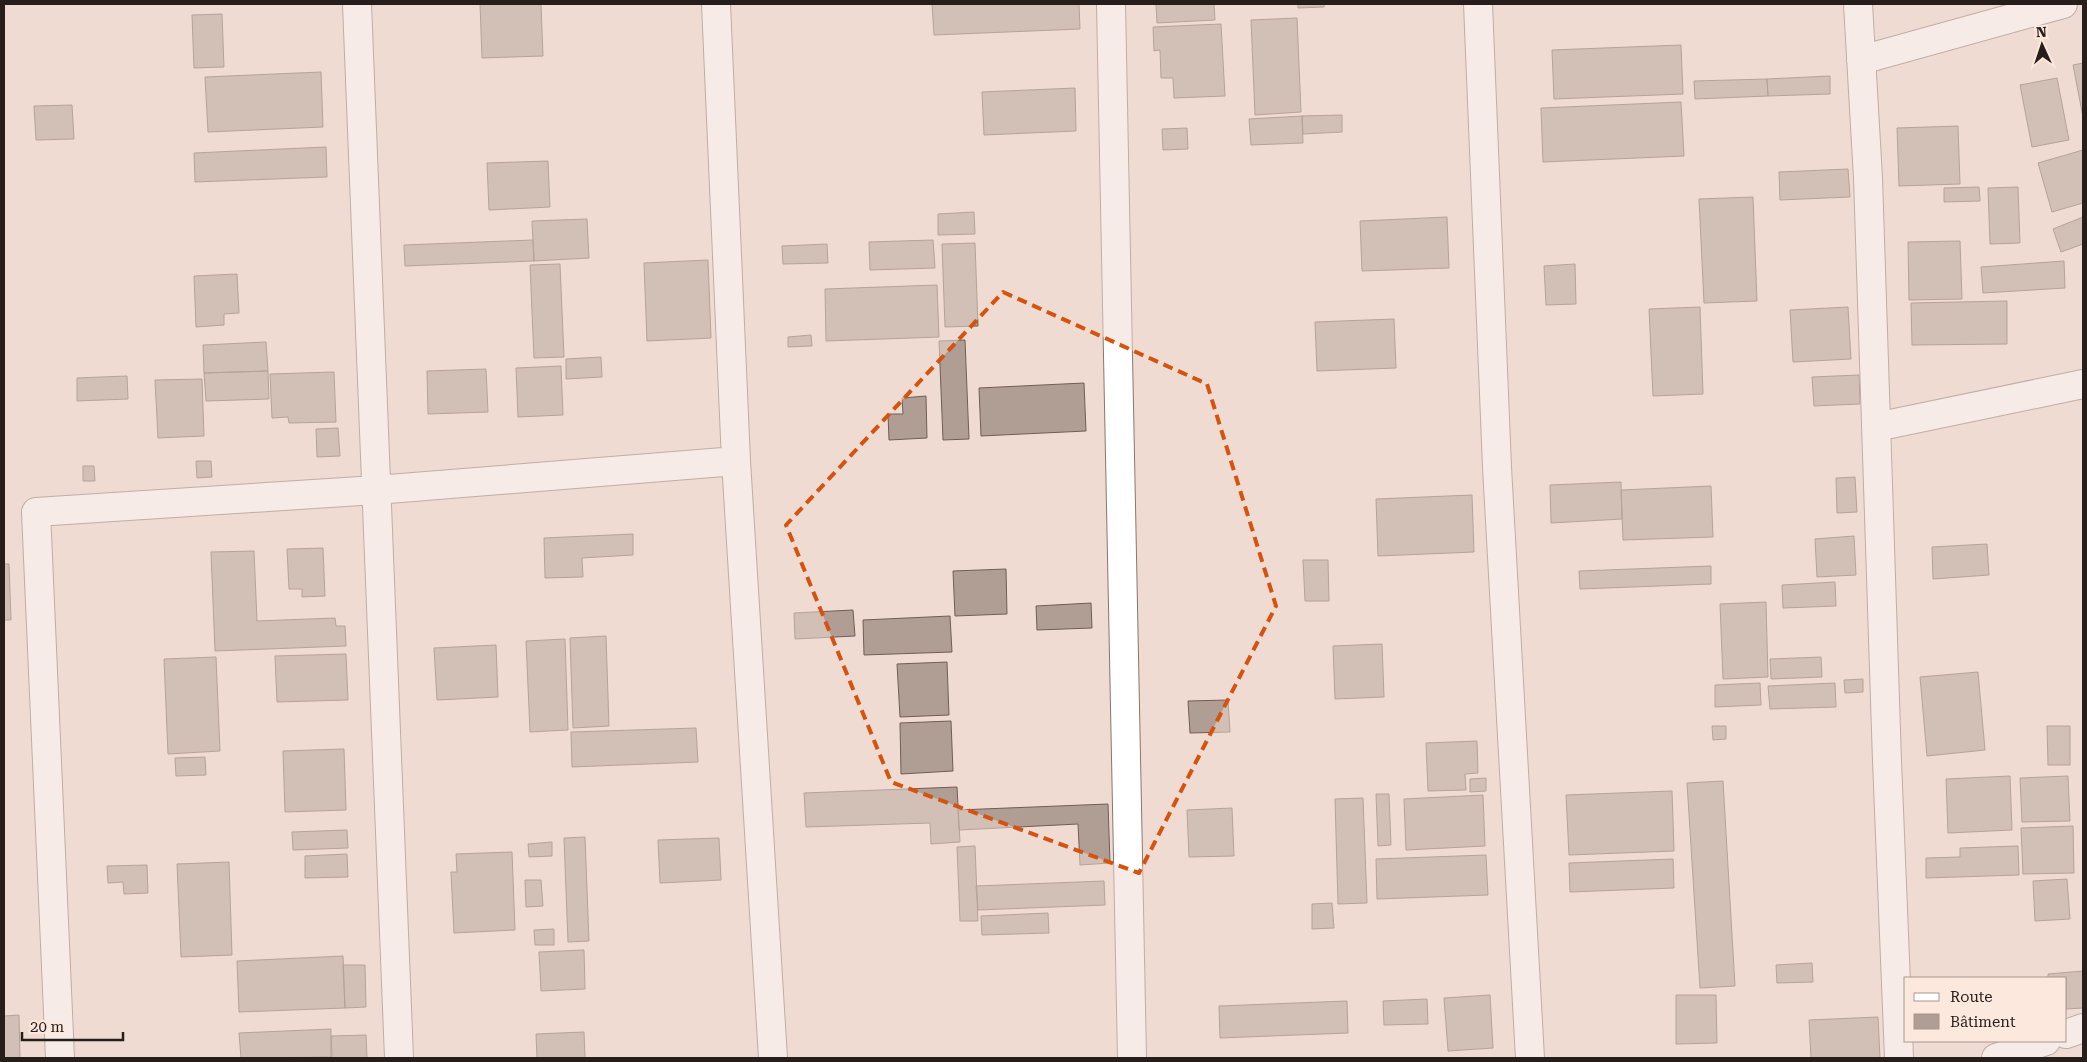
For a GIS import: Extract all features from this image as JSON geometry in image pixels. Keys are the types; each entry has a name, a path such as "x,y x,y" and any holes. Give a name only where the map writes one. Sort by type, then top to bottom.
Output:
{"street":[{"path":"356,4 399,1058"},
{"path":"716,4 736,461 773,1058"},
{"path":"1111,4 1132,1058"},
{"path":"1478,4 1497,467 1530,1058"},
{"path":"1858,4 1868,178 1887,761 1899,1058"},
{"path":"1861,60 2064,4"},
{"path":"1876,427 2083,384"},
{"path":"60,1058 36,512 376,490 736,461"},
{"path":"2067,1034 2083,1028"},
{"path":"1996,1058 2043,1042"}],"highlighted area":[{"path":"1003,292 1207,384 1276,606 1139,873 891,782 786,525"}],"building":[{"path":"480,4 541,4 543,56 482,58"},
{"path":"932,4 1079,4 1080,29 934,35"},
{"path":"1156,4 1214,4 1215,20 1157,23"},
{"path":"1298,4 1324,4 1324,7 1298,8"},
{"path":"222,14 224,67 194,68 192,15"},
{"path":"1297,18 1301,112 1255,115 1251,20"},
{"path":"1221,24 1225,96 1174,98 1173,78 1161,78 1160,50 1154,51 1153,27"},
{"path":"1681,45 1683,94 1554,99 1552,50"},
{"path":"2083,63 2083,117 2073,65"},
{"path":"321,72 323,127 208,132 205,77"},
{"path":"1830,76 1830,94 1768,96 1767,79"},
{"path":"2057,78 2069,140 2032,147 2020,85"},
{"path":"1767,79 1768,96 1695,99 1694,81"},
{"path":"1075,88 1076,131 984,135 982,92"},
{"path":"1681,102 1684,156 1543,162 1541,108"},
{"path":"72,105 74,139 36,140 34,106"},
{"path":"1342,115 1342,132 1303,134 1302,116"},
{"path":"1302,116 1303,143 1251,145 1249,119"},
{"path":"1958,126 1960,184 1899,186 1897,128"},
{"path":"1187,128 1188,149 1163,150 1162,129"},
{"path":"326,147 327,177 195,182 194,153"},
{"path":"2083,150 2083,203 2052,212 2038,163"},
{"path":"548,161 550,207 489,210 487,163"},
{"path":"1848,169 1850,197 1780,200 1779,172"},
{"path":"1979,187 1980,201 1944,202 1944,188"},
{"path":"2018,187 2020,243 1990,244 1988,188"},
{"path":"1753,197 1757,301 1704,303 1699,199"},
{"path":"974,212 975,234 938,235 938,214"},
{"path":"1447,217 1449,268 1362,271 1360,221"},
{"path":"2083,217 2083,244 2061,252 2053,229"},
{"path":"587,219 589,258 534,261 532,221"},
{"path":"533,240 534,261 405,266 404,245"},
{"path":"933,240 935,268 870,270 869,242"},
{"path":"1960,241 1962,299 1909,300 1908,242"},
{"path":"975,243 978,326 945,327 942,244"},
{"path":"827,244 828,263 783,264 782,246"},
{"path":"708,260 711,338 647,341 644,263"},
{"path":"2064,261 2065,288 1983,293 1981,267"},
{"path":"560,264 564,357 534,358 530,265"},
{"path":"1575,264 1576,304 1546,305 1544,266"},
{"path":"237,274 239,313 224,314 224,325 196,327 194,276"},
{"path":"937,285 939,337 826,341 825,289"},
{"path":"2007,301 2007,344 1912,345 1911,303"},
{"path":"1700,307 1703,394 1653,396 1649,309"},
{"path":"1848,307 1851,359 1793,362 1790,310"},
{"path":"1394,319 1396,368 1317,371 1315,322"},
{"path":"811,335 812,346 788,347 788,337"},
{"path":"965,340 969,439 943,440 939,341"},
{"path":"266,342 268,371 204,373 203,345"},
{"path":"601,357 602,377 566,379 566,359"},
{"path":"561,366 563,415 518,417 516,368"},
{"path":"486,369 488,412 428,414 427,371"},
{"path":"268,371 269,399 206,401 204,373"},
{"path":"334,372 336,422 289,423 288,417 272,418 270,374"},
{"path":"1859,375 1860,404 1814,406 1812,377"},
{"path":"127,376 128,399 77,401 77,378"},
{"path":"202,379 204,436 158,438 155,380"},
{"path":"1084,383 1086,431 981,436 979,388"},
{"path":"926,396 927,438 889,440 888,414 903,414 902,398"},
{"path":"338,428 340,456 317,457 316,429"},
{"path":"196,461 211,461 212,477 197,478"},
{"path":"83,466 94,466 95,481 83,481"},
{"path":"1855,477 1857,512 1837,513 1836,478"},
{"path":"1621,482 1622,519 1551,523 1550,485"},
{"path":"1711,486 1713,537 1623,540 1621,490"},
{"path":"1472,495 1474,552 1378,556 1376,499"},
{"path":"633,534 633,555 582,558 583,577 545,578 544,538"},
{"path":"1854,536 1856,575 1817,577 1815,539"},
{"path":"1987,544 1989,575 1933,579 1932,547"},
{"path":"323,548 325,596 302,597 302,589 289,589 287,549"},
{"path":"254,551 257,621 335,618 336,626 345,626 346,646 215,651 211,552"},
{"path":"1303,560 1328,560 1329,601 1305,601"},
{"path":"4,564 9,564 11,620 4,620"},
{"path":"1711,566 1711,584 1580,589 1579,571"},
{"path":"1006,569 1007,614 955,616 953,571"},
{"path":"1835,582 1836,606 1783,608 1782,585"},
{"path":"1766,602 1768,677 1723,679 1720,604"},
{"path":"1091,603 1092,628 1037,630 1036,606"},
{"path":"853,610 855,636 795,639 794,613"},
{"path":"950,616 952,652 864,655 863,620"},
{"path":"606,636 609,726 573,728 570,638"},
{"path":"565,639 568,730 530,732 526,641"},
{"path":"1382,644 1384,697 1335,699 1333,646"},
{"path":"496,645 498,697 437,700 434,648"},
{"path":"346,654 348,700 277,702 275,656"},
{"path":"216,657 220,751 168,754 164,659"},
{"path":"1821,657 1822,677 1771,679 1770,659"},
{"path":"947,662 949,715 900,717 897,664"},
{"path":"1978,672 1985,750 1927,756 1920,677"},
{"path":"1863,679 1863,692 1845,693 1844,680"},
{"path":"1760,683 1761,705 1715,707 1715,685"},
{"path":"1835,683 1836,707 1770,709 1768,686"},
{"path":"1228,700 1230,732 1190,733 1188,701"},
{"path":"951,721 953,771 901,774 900,723"},
{"path":"1712,726 1726,726 1726,739 1713,740"},
{"path":"2047,726 2070,726 2070,765 2048,765"},
{"path":"696,728 698,762 572,767 571,732"},
{"path":"1477,741 1478,773 1465,774 1466,790 1428,791 1426,743"},
{"path":"344,749 346,810 285,812 283,751"},
{"path":"205,757 206,775 176,776 175,758"},
{"path":"2010,776 2012,830 1948,833 1946,779"},
{"path":"2068,776 2070,821 2022,822 2020,778"},
{"path":"1486,778 1486,791 1470,792 1470,779"},
{"path":"1723,781 1735,986 1700,988 1687,783"},
{"path":"957,787 960,842 931,844 930,823 806,827 804,793"},
{"path":"1672,791 1674,851 1569,855 1566,795"},
{"path":"1376,794 1389,794 1391,845 1378,846"},
{"path":"1483,795 1485,846 1406,850 1404,799"},
{"path":"1363,798 1367,903 1338,904 1335,799"},
{"path":"1108,804 1110,863 1080,865 1078,824 959,830 958,810"},
{"path":"1232,808 1234,856 1189,857 1187,810"},
{"path":"2073,826 2074,873 2023,874 2021,828"},
{"path":"347,830 348,848 293,850 292,832"},
{"path":"585,837 589,941 568,942 564,838"},
{"path":"719,838 721,880 660,883 658,840"},
{"path":"552,842 552,856 529,857 528,844"},
{"path":"975,846 978,921 960,921 957,847"},
{"path":"2018,846 2019,875 1926,878 1926,858 1960,857 1960,848"},
{"path":"512,852 515,930 454,933 451,872 457,872 456,854"},
{"path":"347,854 348,877 305,878 305,856"},
{"path":"1486,855 1488,895 1377,899 1376,859"},
{"path":"1673,859 1674,888 1570,892 1569,863"},
{"path":"229,862 232,955 181,957 177,864"},
{"path":"147,865 148,893 124,894 123,882 108,883 107,866"},
{"path":"2067,879 2070,919 2035,921 2033,881"},
{"path":"525,880 541,880 543,906 526,907"},
{"path":"1104,881 1105,905 978,910 976,886"},
{"path":"1332,903 1334,928 1312,929 1312,904"},
{"path":"1048,913 1049,933 982,935 981,916"},
{"path":"554,929 554,945 535,945 534,930"},
{"path":"584,950 585,989 541,991 539,952"},
{"path":"343,956 345,1008 239,1012 237,961"},
{"path":"1812,963 1813,982 1777,983 1776,965"},
{"path":"343,965 365,965 366,1007 345,1008"},
{"path":"2083,971 2083,1008 2067,1009 2067,977 2048,977 2048,974"},
{"path":"1490,995 1493,1048 1448,1051 1444,998"},
{"path":"1676,995 1716,995 1717,1043 1676,1044"},
{"path":"1427,999 1428,1024 1384,1025 1383,1001"},
{"path":"1347,1001 1348,1033 1220,1038 1219,1006"},
{"path":"19,1015 20,1058 4,1058 4,1016"},
{"path":"1878,1017 1880,1058 1811,1058 1809,1020"},
{"path":"331,1029 331,1057 241,1058 239,1033"},
{"path":"584,1032 585,1058 537,1058 536,1034"},
{"path":"366,1035 367,1058 332,1058 331,1036"}]}
